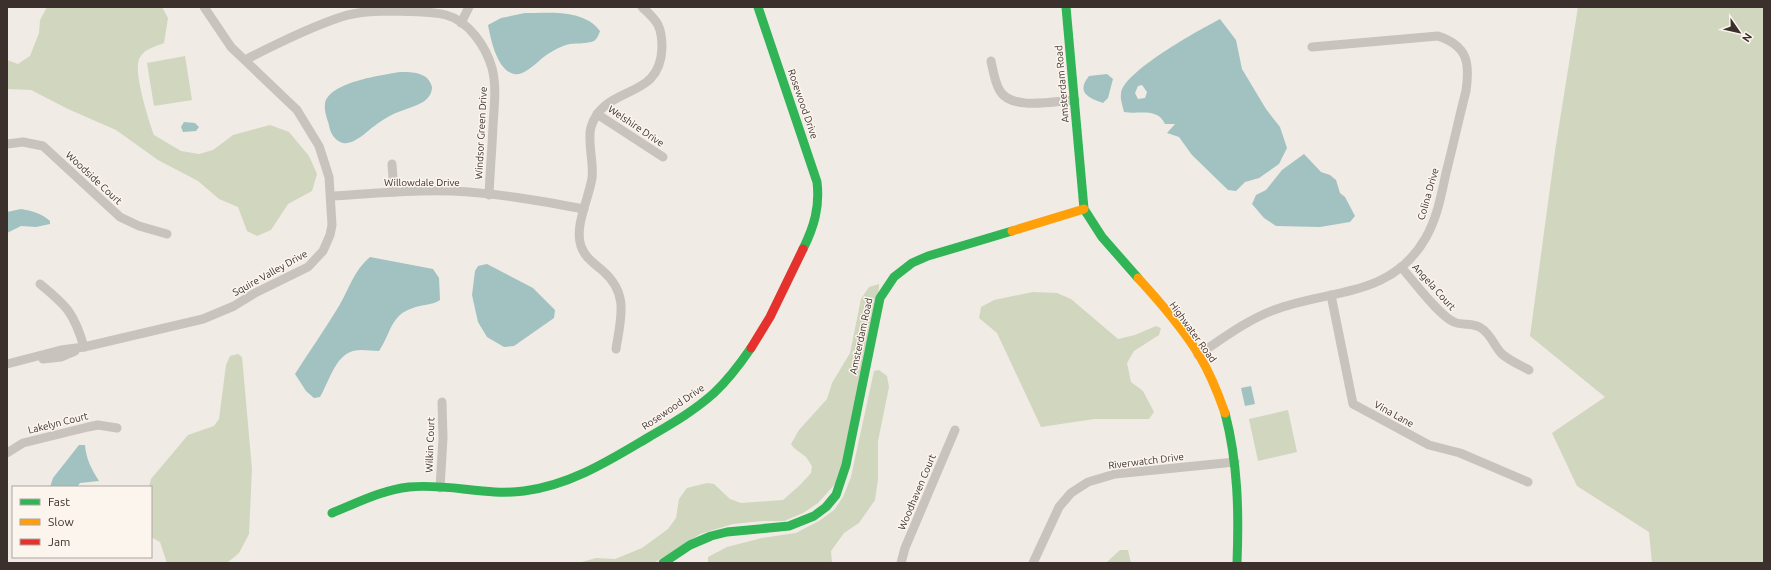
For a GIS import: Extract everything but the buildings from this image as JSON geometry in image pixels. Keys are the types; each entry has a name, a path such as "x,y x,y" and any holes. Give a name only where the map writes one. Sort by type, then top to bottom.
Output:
{"street":[{"name":"Squire Valley Drive","path":"7,364 61,350 84,347 203,319 234,306 255,293 308,267 323,252 330,235 332,225 331,196 329,177 319,146 310,128 297,110 231,47 204,7"},
{"path":"461,23 469,7"},
{"path":"616,349 622,310 621,297 612,279 588,258 580,245 579,234 592,179 591,127 605,104 646,83 657,69 662,53 661,29 653,16 642,7"},
{"name":"Rosewood Drive","path":"332,514 386,492 411,487 493,493 524,491 558,484 585,474 664,427 714,393 733,372 759,336 811,233 816,219 818,187 758,7"},
{"name":"Amsterdam Road","path":"663,563 690,545 711,536 727,532 788,526 814,516 826,507 836,495 846,465 880,298 885,286 903,267 911,262 928,256 1084,209 1066,7"},
{"name":"Windsor Green Drive","path":"245,60 275,44 342,17 356,14 383,11 432,12 448,16 461,23 476,37 482,46 491,67 494,79 489,195"},
{"name":"Colina Drive","path":"1198,355 1244,326 1272,311 1305,301 1369,286 1401,267 1416,252 1425,239 1435,219 1466,91 1469,72 1468,64 1459,48 1453,43 1438,36 1312,47"},
{"path":"991,61 1000,92 1010,100 1020,104 1075,100"},
{"name":"Welshire Drive","path":"598,114 663,157"},
{"name":"Woodside Court","path":"7,144 23,142 43,146 120,216 139,226 167,234"},
{"path":"392,164 394,192"},
{"name":"Willowdale Drive","path":"331,196 394,192 452,191 584,209"},
{"name":"Highwater Road","path":"1084,209 1092,226 1127,264 1198,355 1206,367 1220,397 1227,419 1235,462 1239,502 1237,563"},
{"name":"Angela Court","path":"1401,267 1438,310 1448,319 1454,322 1471,324 1482,328 1502,354 1511,361 1529,370"},
{"path":"40,284 61,301 71,312 84,347"},
{"name":"Vina Lane","path":"1331,295 1353,404 1429,446 1460,454 1528,482"},
{"name":"Wilkin Court","path":"440,488 443,438 442,402"},
{"name":"Lakelyn Court","path":"7,453 23,443 88,427 98,425 117,428"},
{"name":"Woodhaven Court","path":"901,563 905,548 956,430"},
{"name":"Riverwatch Drive","path":"1033,563 1059,507 1071,493 1088,482 1115,474 1235,462"}],"green space":[{"path":"47,7 162,7 168,18 164,43 151,48 142,54 138,64 142,96 154,135 181,151 199,154 213,150 233,135 270,125 289,132 309,156 317,174 312,191 288,204 271,230 257,236 247,231 238,207 219,199 198,181 158,160 116,130 68,109 31,90 7,89 7,60 18,64 30,56 39,33 40,20"},
{"path":"1578,7 1764,7 1764,563 1652,563 1649,532 1577,486 1552,433 1605,397 1530,336 1555,151"},
{"path":"185,56 192,100 154,106 147,63"},
{"path":"879,284 844,457 835,484 818,503 803,513 784,521 763,521 733,524 700,534 654,563 578,563 596,558 615,559 642,548 668,529 676,518 679,499 687,488 707,483 714,484 730,499 741,503 783,500 800,485 811,473 812,466 806,457 791,444 799,430 827,399 832,383 850,353 861,299 869,287"},
{"path":"1033,292 1057,293 1071,299 1118,339 1135,335 1156,326 1161,328 1159,335 1134,351 1127,363 1131,382 1143,391 1154,412 1149,419 1094,419 1041,427 997,333 979,318 981,307 994,300"},
{"path":"238,354 242,357 252,469 249,534 239,553 227,563 167,563 160,542 152,538 152,486 149,486 151,479 188,435 214,426 219,419 226,365 230,356"},
{"path":"879,370 887,376 889,387 878,441 878,479 875,500 859,523 844,533 831,551 832,563 708,563 708,557 727,547 762,538 796,533 819,521 834,510 843,497 851,477 874,371"},
{"path":"1288,410 1297,452 1258,461 1249,419"},
{"path":"1120,550 1128,550 1131,563 1106,563"}],"water":[{"path":"525,13 555,13 576,16 593,24 600,31 594,41 570,44 561,47 548,54 527,71 520,74 514,74 503,67 499,61 493,46 488,25 501,18"},
{"path":"1220,19 1236,40 1242,69 1266,109 1280,127 1287,148 1279,164 1259,178 1245,182 1236,191 1228,190 1192,155 1179,137 1167,133 1175,124 1165,124 1157,115 1124,112 1121,101 1121,94 1125,85 1134,74 1181,41","holes":["1142,85 1147,92 1145,98 1138,99 1135,93 1138,86"]},
{"path":"400,72 415,73 427,78 432,87 431,93 427,99 388,117 352,142 343,143 335,139 330,131 325,112 325,104 328,96 336,90 357,81"},
{"path":"1107,74 1113,79 1108,98 1103,103 1086,94 1084,86 1089,76"},
{"path":"184,122 195,123 199,127 196,131 183,132 181,127"},
{"path":"1304,154 1321,172 1330,175 1336,180 1340,193 1345,197 1355,216 1350,222 1320,227 1276,226 1264,218 1252,204 1256,195 1266,190 1282,170"},
{"path":"21,209 40,214 50,221 50,224 36,227 21,226 7,233 7,212"},
{"path":"370,257 433,269 439,278 440,300 405,311 400,315 395,320 379,351 356,350 347,354 333,370 320,397 314,398 306,391 295,374 339,306 356,274 364,262"},
{"path":"487,264 533,288 555,310 554,318 514,346 504,347 487,337 478,322 472,295 475,271 478,266"},
{"path":"1251,386 1255,404 1245,406 1241,388"},
{"path":"79,445 85,445 90,464 99,481 80,483 78,486 50,486 53,478"}],"traffic: fast":[{"path":"758,7 817,182 817,208 810,233 803,249"},
{"path":"1066,7 1084,209 1102,237 1138,278"},
{"path":"663,563 690,545 711,536 727,532 789,526 814,516 826,507 836,495 846,465 880,298 894,277 912,263 928,256 1012,231"},
{"path":"332,513 379,494 409,487 424,486 510,492 541,488 574,477 605,463 698,406 724,383 751,348"},
{"path":"1225,413 1233,450 1237,488 1237,563"}],"traffic: slow":[{"path":"1012,231 1084,209"},
{"path":"1138,278 1170,315 1203,362 1217,391 1225,413"}],"traffic: jam":[{"path":"751,348 770,317 803,249"}]}
